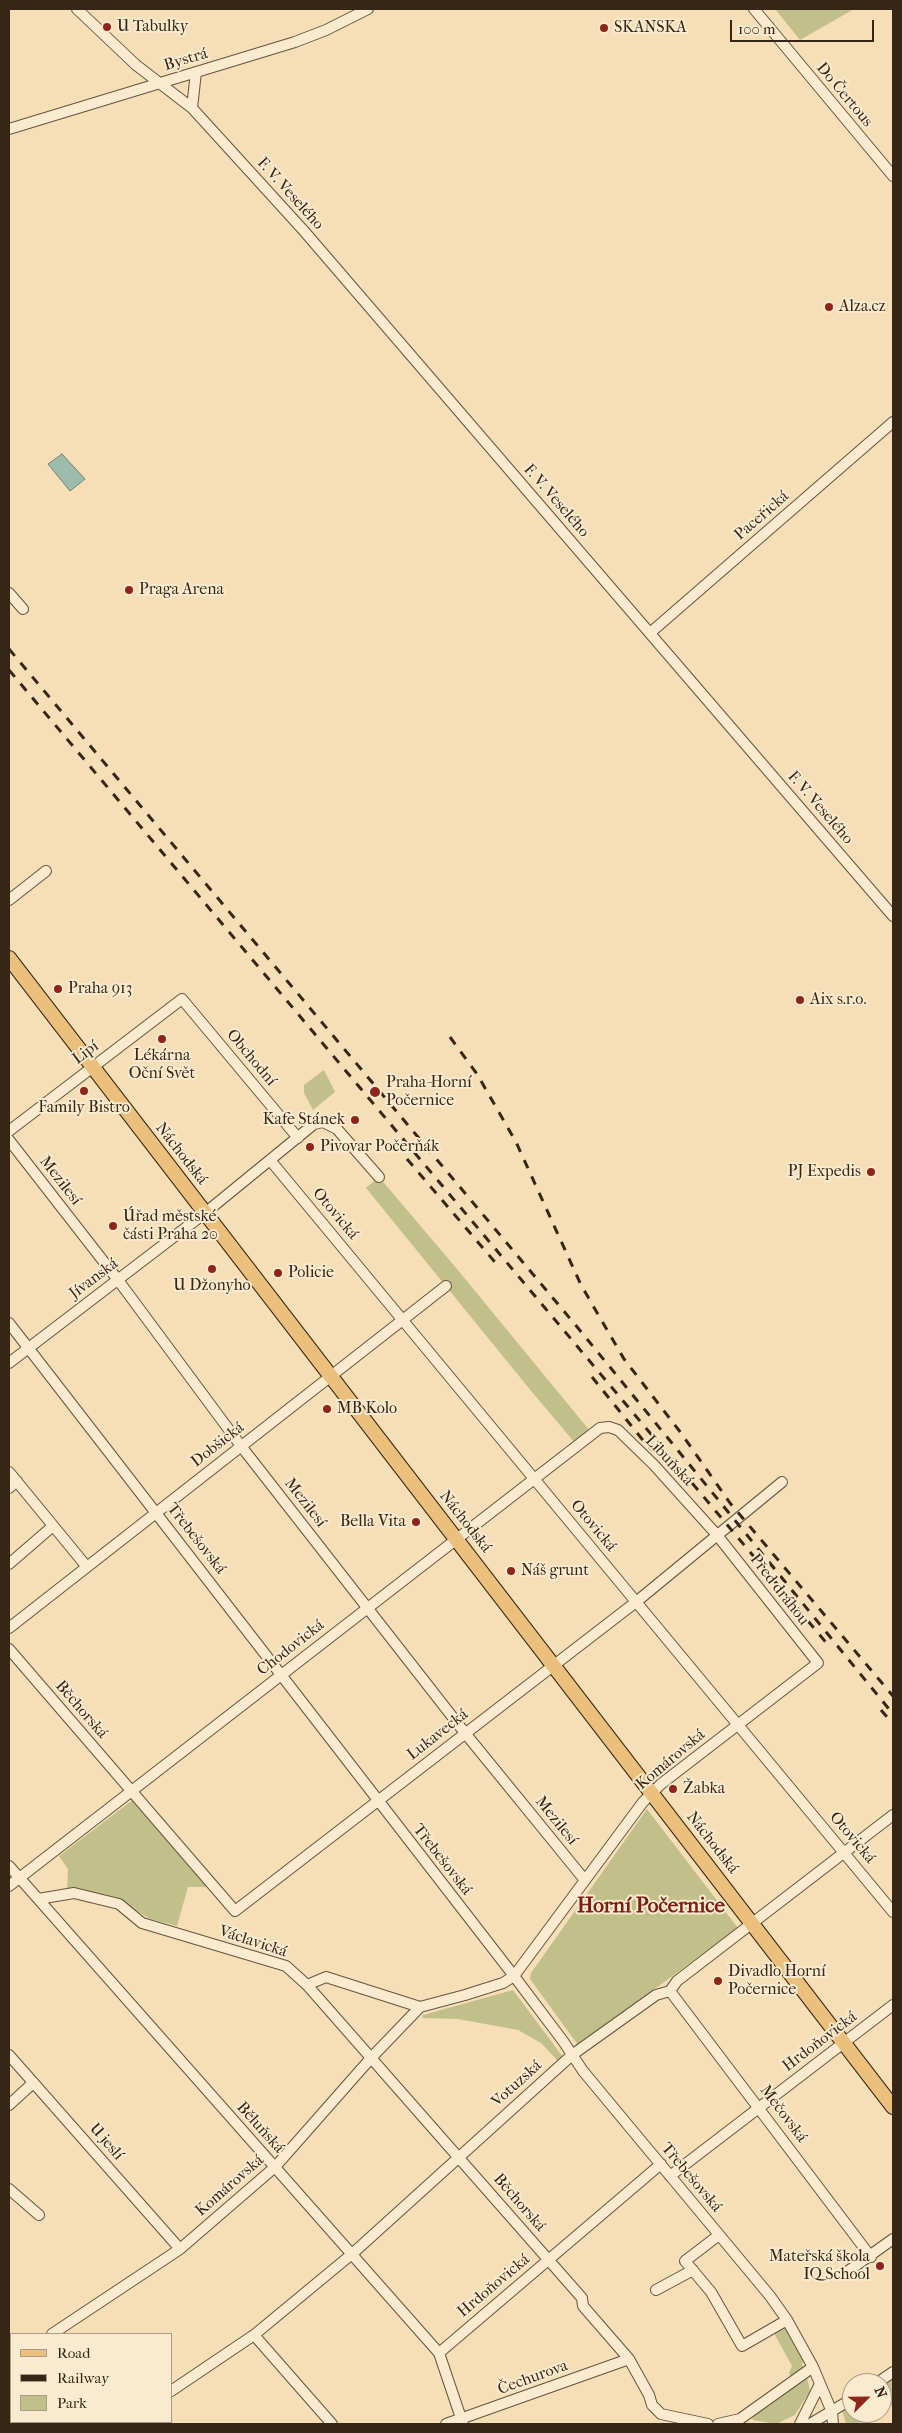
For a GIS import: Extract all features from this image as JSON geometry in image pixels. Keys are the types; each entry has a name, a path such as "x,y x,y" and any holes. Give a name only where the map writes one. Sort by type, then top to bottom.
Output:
{"main road":[{"name":"Náchodská","path":"9,958 893,2107"}],"street":[{"path":"77,9 159,84"},
{"name":"Bystrá","path":"9,129 295,42 326,30 368,9"},
{"name":"Do Čertous","path":"754,9 893,176"},
{"path":"192,108 196,72"},
{"name":"F. V. Veselého","path":"159,84 192,108 304,231 893,916"},
{"name":"Paceřická","path":"650,633 893,422"},
{"path":"9,593 23,609"},
{"path":"9,900 46,871"},
{"name":"Lipí","path":"9,1131 182,998"},
{"name":"Obchodní","path":"182,998 298,1138"},
{"name":"Jívanská","path":"9,1363 205,1213 314,1124 323,1122 337,1129 379,1177"},
{"name":"Mezilesí","path":"9,1140 118,1280 241,1446 465,1733 584,1879"},
{"name":"Otovická","path":"270,1160 893,1912"},
{"name":"Dobšická","path":"9,1628 446,1286"},
{"name":"Třebešovská","path":"9,1323 514,1976 572,2055 788,2320 813,2367 832,2412 833,2424"},
{"name":"Libuňská","path":"592,1435 600,1428 609,1427 618,1430 654,1465 717,1536"},
{"name":"Chodovická","path":"9,1886 592,1435"},
{"path":"9,1472 13,1485 54,1526 87,1567"},
{"name":"Lukavecká","path":"131,1791 235,1911 636,1602 782,1482"},
{"path":"9,1564 54,1526"},
{"name":"Před dráhou","path":"717,1536 818,1664"},
{"name":"Běchorská","path":"9,1650 131,1791"},
{"name":"Komárovská","path":"514,1976 584,1879 643,1802 738,1724 818,1664"},
{"name":"Votuzská","path":"172,2390 254,2335 352,2254 572,2055 656,1995 670,1991 677,1981 893,1815"},
{"name":"Běluňská","path":"9,1866 439,2353 463,2422"},
{"name":"Václavická","path":"38,1900 74,1892 119,1904 142,1923 286,1966 307,1985"},
{"path":"307,1985 326,1977 420,2007 503,1983 514,1976"},
{"name":"Běchorská","path":"307,1985 582,2298 583,2306 629,2359 649,2395 652,2405 661,2414 708,2424"},
{"name":"Mečovská","path":"670,1991 871,2257"},
{"name":"Hrdoňovická","path":"670,2176 893,2005"},
{"name":"Komárovská","path":"54,2333 180,2249 275,2167 371,2058 420,2007"},
{"name":"U jeslí","path":"9,2055 180,2249"},
{"path":"9,2105 34,2083"},
{"name":"Hrdoňovická","path":"439,2353 660,2164"},
{"path":"9,2189 39,2215"},
{"path":"719,2235 685,2261 711,2292 742,2346 788,2320"},
{"path":"844,2274 871,2257 893,2239"},
{"path":"656,2290 693,2270"},
{"path":"254,2335 332,2424"},
{"name":"Čechurova","path":"446,2424 463,2422 629,2359"},
{"path":"718,2424 740,2418 813,2367"},
{"path":"800,2424 820,2384"},
{"path":"810,2424 842,2406"}],"green space":[{"path":"775,9 854,9 800,40"},
{"path":"324,1070 335,1092 313,1110 304,1093 304,1085"},
{"path":"379,1177 590,1431 575,1443 366,1188"},
{"path":"134,1799 210,1887 188,1887 177,1926 150,1919 125,1903 105,1895 67,1891 68,1869 59,1856"},
{"path":"647,1809 738,1928 578,2045 530,1979 531,1973"},
{"path":"513,1990 563,2057 558,2061 541,2043 518,2030 458,2019 422,2018 423,2015"},
{"path":"784,2325 804,2362 802,2364 804,2369 791,2377 789,2373 792,2366 775,2335 775,2330"},
{"path":"807,2377 810,2391 795,2415 776,2424 753,2420 752,2414"},
{"path":"893,2378 892,2405 892,2379"},
{"path":"10,2422 96,2424 9,2424"}],"shaded area":[{"path":"62,454 85,479 70,491 48,464"}],"railway":[{"path":"9,649 578,1328 893,1714"},
{"path":"9,670 829,1646"},
{"path":"450,1037 477,1074 516,1142 581,1285 624,1359 681,1433 730,1503 893,1696"},
{"path":"407,1159 500,1268"},
{"path":"592,1377 646,1444 666,1462"},
{"path":"881,1710 893,1724"}],"place":[{"name":"U Tabulky","path":"107,27"},
{"name":"SKANSKA","path":"604,28"},
{"name":"Alza.cz","path":"829,307"},
{"name":"Praga Arena","path":"129,590"},
{"name":"Praha 913","path":"58,989"},
{"name":"Aix s.r.o.","path":"800,1000"},
{"name":"Lékárna Oční Svět","path":"162,1039"},
{"name":"Family Bistro","path":"84,1091"},
{"name":"Praha-Horní Počernice","path":"375,1092"},
{"name":"Kafe Stánek","path":"355,1120"},
{"name":"Pivovar Počerňák","path":"310,1147"},
{"name":"PJ Expedis","path":"871,1172"},
{"name":"Úřad městské části Praha 20","path":"113,1226"},
{"name":"U Džonyho","path":"212,1269"},
{"name":"Policie","path":"278,1273"},
{"name":"MB Kolo","path":"327,1409"},
{"name":"Bella Vita","path":"416,1522"},
{"name":"Náš grunt","path":"511,1571"},
{"name":"Žabka","path":"673,1789"},
{"name":"Divadlo Horní Počernice","path":"718,1981"},
{"name":"Mateřská škola IQ School","path":"880,2266"}],"district":[{"name":"Horní Počernice","path":"651,1907"}]}
